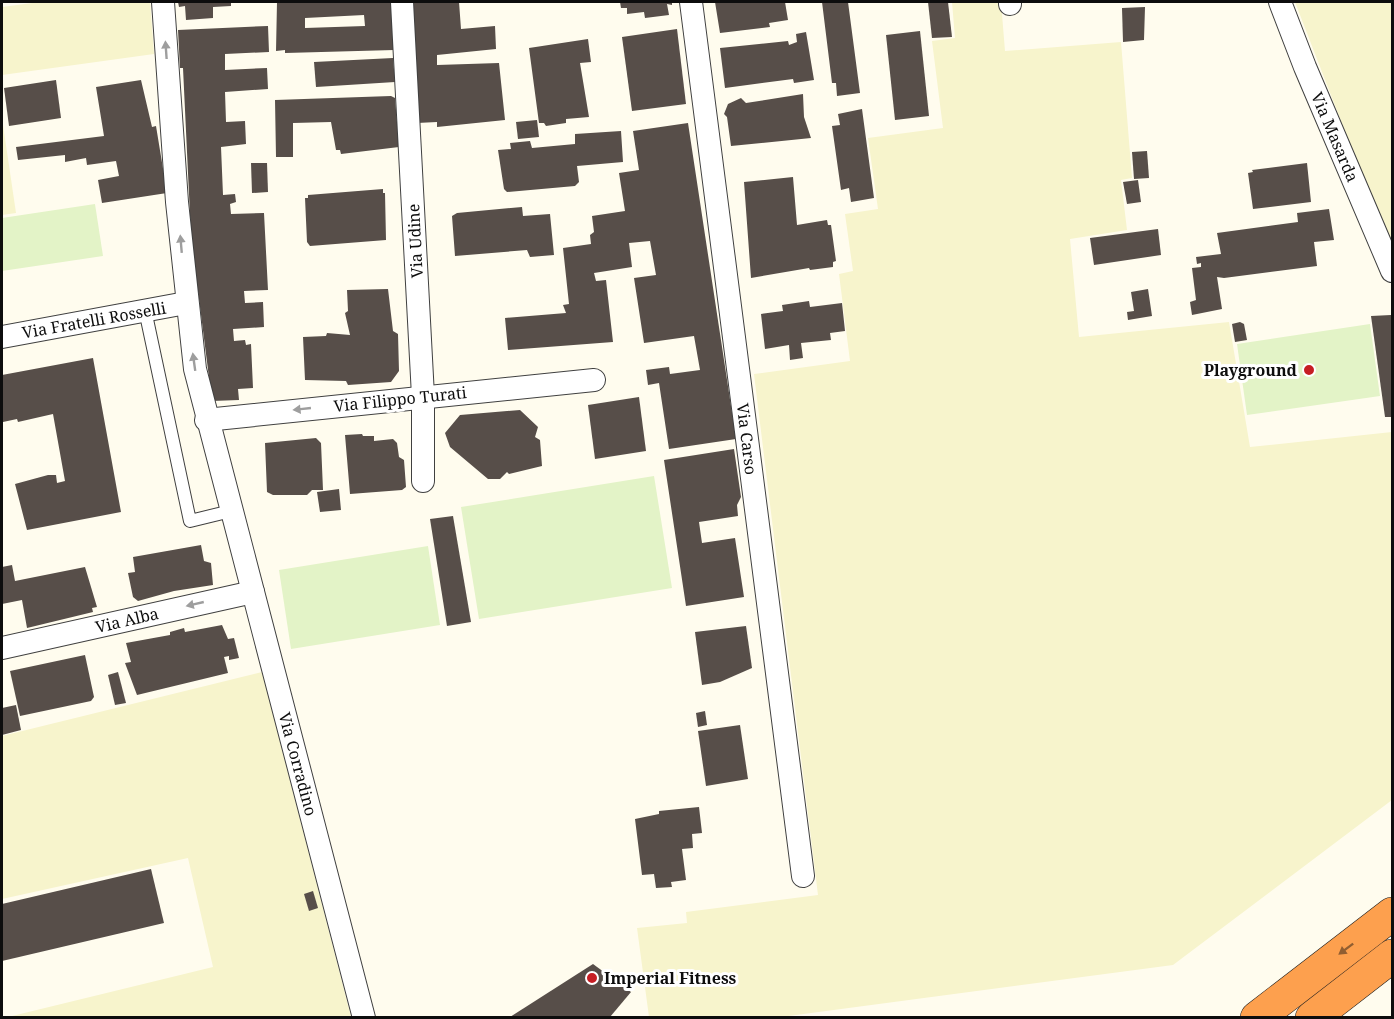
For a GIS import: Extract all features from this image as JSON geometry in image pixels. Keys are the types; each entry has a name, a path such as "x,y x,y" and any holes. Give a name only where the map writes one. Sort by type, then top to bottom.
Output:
{"highway":[{"path":"1257,1017 1392,914"},
{"path":"1312,1017 1392,956"}],"street":[{"name":"Via Corradino","path":"163,2 186,303 195,369 206,420 364,1017"},
{"name":"Via Udine","path":"402,2 423,396 423,482"},
{"name":"Via Carso","path":"691,2 803,876"},
{"name":"Via Masarda","path":"1280,2 1305,67 1392,271"},
{"name":"Via Fratelli Rosselli","path":"2,336 186,303"},
{"name":"Via Filippo Turati","path":"206,420 594,380"},
{"name":"Via Alba","path":"2,648 253,592"}],"lane":[{"path":"145,310 190,521 231,511"}],"shaded area":[{"path":"40,2 150,2 154,54 2,75 2,7"},
{"path":"952,2 1001,2 1005,51 1121,42 1132,178 1121,180 1127,230 1070,239 1079,337 1229,322 1250,447 1392,432 1392,800 1173,965 781,1017 649,1017 637,928 687,923 686,912 818,895 754,374 850,361 839,274 853,271 845,214 878,209 868,138 943,128 932,41 955,38"},
{"path":"1295,2 1392,2 1392,243 1356,160"},
{"path":"2,118 16,213 2,215"},
{"path":"262,672 351,1017 8,1017 213,967 188,858 2,899 2,736"}],"green space":[{"path":"95,204 103,256 2,271 2,218"},
{"name":"Playground","path":"1370,324 1380,396 1247,415 1237,344"},
{"path":"654,476 672,588 479,619 461,507"},
{"path":"428,546 440,625 291,649 279,570"}],"building":[{"path":"178,2 231,2 231,6 213,7 213,18 186,20 185,6 179,7"},
{"path":"277,2 391,2 394,50 285,53 285,50 276,51","holes":["364,15 365,26 305,28 305,18"]},
{"path":"410,2 459,2 461,29 495,26 496,49 437,55 437,65 499,63 505,120 437,127 437,122 417,123"},
{"path":"620,2 672,2 672,5 667,4 669,15 645,18 644,12 627,14 627,8 621,8"},
{"path":"715,2 785,2 788,20 769,23 770,27 720,33"},
{"path":"822,2 848,2 860,93 837,96 836,83 832,83"},
{"path":"928,2 948,2 952,37 932,38"},
{"path":"1145,7 1144,40 1123,42 1122,8"},
{"path":"268,26 269,52 225,54 225,70 267,68 268,89 225,92 226,122 245,121 246,144 221,147 223,195 235,194 236,202 230,204 231,214 264,213 268,290 244,291 245,303 263,302 264,327 233,329 234,341 245,340 246,345 251,344 253,388 238,389 239,400 212,401 191,236 183,68 180,68 178,30"},
{"path":"677,29 686,104 632,111 622,37"},
{"path":"920,31 929,116 895,120 886,35"},
{"path":"806,32 814,80 794,83 793,79 725,88 720,48 788,41 789,45 797,42 796,34"},
{"path":"588,39 591,62 580,63 589,117 566,119 566,123 546,126 544,123 539,123 529,48"},
{"path":"393,58 395,82 316,87 314,62"},
{"path":"56,80 61,118 9,126 4,88"},
{"path":"141,80 152,127 156,126 167,193 102,203 98,180 119,176 116,161 87,165 86,158 65,162 65,155 18,160 16,147 104,136 96,87"},
{"path":"803,94 804,117 811,138 731,146 727,117 724,114 728,104 741,98 746,103"},
{"path":"391,96 395,98 399,147 341,154 340,150 336,150 331,122 293,123 293,157 276,157 275,100"},
{"path":"862,109 874,198 851,202 849,188 841,190 832,126 840,125 838,114"},
{"path":"537,120 539,137 518,139 516,122"},
{"path":"688,123 736,439 669,449 659,383 648,385 646,370 669,367 670,374 700,370 694,336 644,343 634,278 656,275 650,241 629,243 632,267 594,273 596,281 606,280 613,342 508,350 505,318 566,313 563,305 569,304 563,248 591,244 590,235 594,232 592,216 625,211 619,173 639,170 633,131"},
{"path":"621,131 623,162 577,166 579,182 575,186 507,192 504,189 498,150 511,149 510,143 530,141 532,148 575,144 575,134"},
{"path":"1147,151 1149,178 1134,179 1132,152"},
{"path":"251,163 267,163 268,192 252,193"},
{"path":"1307,163 1311,202 1253,209 1248,173 1253,172 1252,170"},
{"path":"793,177 797,225 827,220 828,225 831,225 836,261 833,262 833,267 810,270 809,268 751,278 744,182"},
{"path":"1138,180 1141,202 1127,204 1123,182"},
{"path":"383,189 386,240 310,246 307,242 305,198 308,198 308,195"},
{"path":"522,207 523,216 550,214 554,255 530,257 527,250 455,256 452,216 457,213"},
{"path":"1329,209 1334,240 1314,242 1317,266 1217,277 1222,309 1192,315 1190,302 1196,300 1192,268 1201,267 1201,263 1197,264 1196,257 1221,254 1217,233 1298,222 1297,213"},
{"path":"1158,229 1161,255 1094,265 1090,238"},
{"path":"388,289 393,331 398,334 399,371 391,382 348,385 346,381 305,380 303,337 326,336 327,333 350,335 345,313 348,311 347,290"},
{"path":"1148,289 1152,316 1128,320 1127,312 1134,311 1131,292"},
{"path":"809,301 810,307 842,303 845,331 830,333 831,340 801,343 803,358 790,360 789,345 765,349 761,314 783,311 782,305"},
{"path":"1391,315 1392,417 1385,417 1371,316"},
{"path":"1240,322 1244,324 1247,340 1235,342 1232,324"},
{"path":"93,358 121,512 27,530 15,484 48,475 56,475 57,483 65,481 53,414 18,422 17,419 3,422 2,375"},
{"path":"639,397 646,451 595,459 588,405"},
{"path":"520,410 538,427 535,437 540,440 542,466 509,474 507,472 500,479 488,479 450,447 445,433 460,415"},
{"path":"362,434 363,436 374,436 374,441 393,439 397,443 399,457 404,460 406,487 402,490 350,494 345,435"},
{"path":"316,438 321,443 323,490 312,490 307,495 273,495 267,492 265,443"},
{"path":"734,449 741,497 737,505 738,516 699,522 702,543 735,538 744,597 686,606 664,460"},
{"path":"339,489 341,510 320,512 317,492"},
{"path":"453,516 471,622 447,626 430,519"},
{"path":"201,545 204,561 211,563 213,585 174,591 138,601 133,597 128,573 135,572 133,557"},
{"path":"12,565 15,581 85,567 97,607 92,608 93,612 27,628 22,600 2,604 2,567"},
{"path":"222,625 228,639 234,638 239,658 229,660 229,656 224,657 228,673 137,695 125,663 131,662 126,643 170,635 170,632 184,628 185,632"},
{"path":"746,626 752,668 720,682 702,685 695,632"},
{"path":"85,655 94,697 91,701 20,716 10,671"},
{"path":"118,672 126,703 115,705 108,675"},
{"path":"16,705 21,730 2,735 2,708"},
{"path":"705,711 707,725 698,727 696,713"},
{"path":"740,725 748,779 706,786 698,731"},
{"path":"699,807 702,833 692,834 693,848 682,849 686,880 671,882 672,887 656,888 654,874 642,875 635,819 659,814 659,811"},
{"path":"151,869 164,923 2,961 2,904"},
{"path":"313,891 318,908 309,911 304,894"},
{"name":"Imperial Fitness","path":"593,964 631,992 610,1017 510,1017"}],"place":[{"name":"Playground","path":"1309,370"},
{"name":"Imperial Fitness","path":"592,978"}]}
